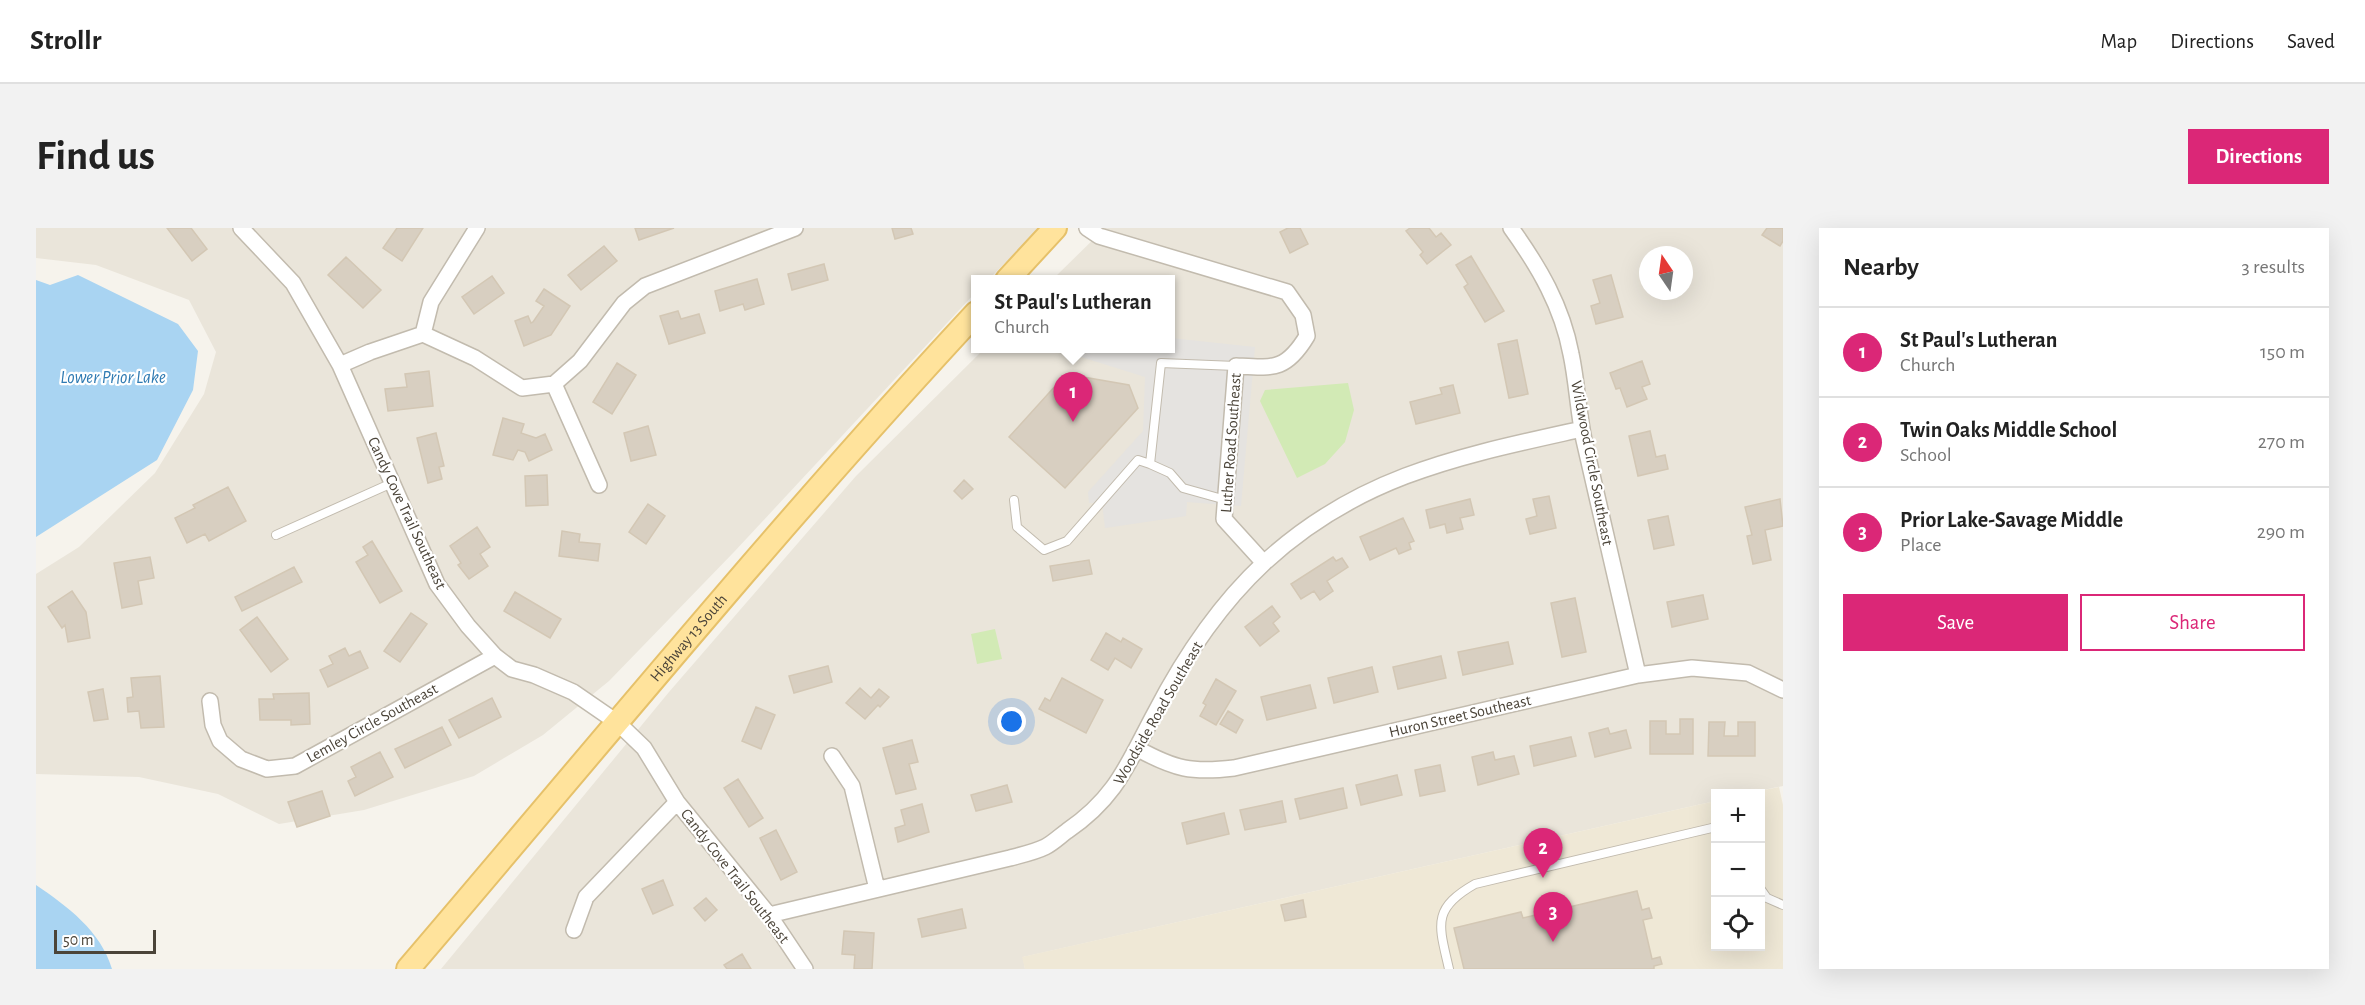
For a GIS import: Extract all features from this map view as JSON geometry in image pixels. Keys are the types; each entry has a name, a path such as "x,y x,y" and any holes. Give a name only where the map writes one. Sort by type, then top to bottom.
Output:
{"main road":[{"path":"1011,275 1054,228"},
{"name":"Highway 13 South","path":"408,969 737,580 971,317"}],"street":[{"name":"Candy Cove Trail Southeast","path":"241,228 293,283 340,365 437,584 468,626 495,656 512,669 534,675 573,692 618,723 645,748 677,802 769,915 805,969"},
{"path":"423,334 431,303 477,228"},
{"path":"340,365 423,334 475,358 522,388 554,384 580,361 624,303 645,286 795,228"},
{"name":"Luther Road Southeast","path":"1087,228 1099,236 1287,292 1303,315 1307,336 1295,356 1271,368 1236,366 1224,519 1264,563"},
{"name":"Wildwood Circle Southeast","path":"1511,228 1555,298 1565,326 1572,355 1582,429 1638,675"},
{"path":"554,384 599,485"},
{"name":"Woodside Road Southeast","path":"769,915 1010,858 1045,847 1083,820 1113,791 1195,644 1264,563 1303,532 1370,490 1412,472 1476,453 1582,429"},
{"name":"Lemley Circle Southeast","path":"210,701 213,725 220,741 241,759 267,769 295,766 495,656"},
{"name":"Huron Street Southeast","path":"1138,749 1165,764 1202,772 1234,768 1638,675 1692,668 1748,673 1783,690"},
{"path":"832,756 852,786 877,889"},
{"path":"574,930 586,897 677,802"}],"lane":[{"path":"1150,464 1161,363 1236,366"},
{"path":"1014,500 1017,527 1044,550 1067,541 1138,460 1170,473 1184,488 1226,500"},
{"path":"276,535 392,483"},
{"path":"1449,969 1440,931 1441,918 1447,904 1459,893 1475,884 1711,828"},
{"path":"1765,895 1767,898 1783,905"}],"shaded area":[{"path":"36,228 1040,228 993,275 971,275 971,297 734,552 609,681 543,735 474,776 364,810 279,824 218,794 139,777 36,774 36,574 79,547 155,473 204,394 216,352 189,300 96,265 36,258"},
{"path":"1105,228 1783,228 1783,786 1765,790 1711,789 1711,802 1023,957 1025,969 441,969 669,692 856,476 980,353 1175,353 1175,275 1057,275"},
{"path":"1175,338 1255,347 1241,506 1187,502 1186,516 1105,528 1102,503 1089,503 1088,492 1143,431 1145,377 1081,357 1082,353 1175,353"},
{"path":"1779,787 1783,805 1783,969 1025,969 1022,957 1711,802 1711,951 1765,951 1765,790"}],"green space":[{"path":"1348,383 1354,410 1345,442 1325,464 1297,478 1260,401 1265,390"},
{"path":"995,629 1002,659 977,664 971,634"}],"water":[{"name":"Lower Prior Lake","path":"78,275 178,324 198,351 193,390 157,460 36,537 36,280 50,285"},
{"path":"36,885 82,921 100,943 112,969 36,969"}],"building":[{"path":"167,228 191,228 207,249 192,261"},
{"path":"397,228 423,228 402,261 383,248"},
{"path":"635,228 674,228 639,240"},
{"path":"892,228 911,228 913,234 895,239"},
{"path":"1288,228 1300,228 1308,244 1290,253 1280,232"},
{"path":"1410,228 1429,228 1436,237 1441,233 1451,245 1427,264 1420,255 1423,252 1406,231"},
{"path":"1767,228 1783,228 1783,241 1780,246 1762,235"},
{"path":"604,246 617,261 581,290 568,275"},
{"path":"1471,256 1504,311 1485,322 1464,287 1468,284 1456,265"},
{"path":"346,257 381,290 363,308 328,275"},
{"path":"824,264 828,280 792,290 788,274"},
{"path":"1611,275 1623,317 1596,324 1591,306 1600,303 1593,280"},
{"path":"492,276 504,293 474,314 462,297"},
{"path":"757,279 764,304 745,310 743,304 720,311 715,291"},
{"path":"544,289 570,306 551,335 524,346 515,321 528,316 531,323 533,322 544,306 536,301"},
{"path":"678,311 681,319 699,314 705,333 669,344 660,316"},
{"path":"1517,340 1528,394 1509,398 1498,344"},
{"path":"1642,361 1650,384 1642,387 1647,399 1627,407 1620,388 1616,389 1610,373"},
{"path":"617,363 636,375 612,414 593,402"},
{"path":"429,371 433,406 388,411 385,389 407,387 405,374"},
{"path":"1066,374 1129,385 1138,408 1065,488 1009,437"},
{"path":"1453,385 1460,413 1416,424 1410,402 1442,394 1440,388"},
{"path":"503,418 524,424 521,433 536,438 545,434 552,450 529,461 525,452 518,450 513,460 493,455"},
{"path":"648,426 656,455 631,461 624,433"},
{"path":"1650,431 1656,457 1665,455 1668,469 1638,476 1629,436"},
{"path":"436,433 444,466 439,467 442,479 428,483 417,438"},
{"path":"547,475 548,505 526,506 525,476"},
{"path":"964,480 973,489 962,499 954,491"},
{"path":"228,487 246,521 209,541 205,534 187,543 175,518 195,508 193,505"},
{"path":"1549,496 1556,528 1530,534 1526,519 1537,516 1533,499"},
{"path":"1470,499 1474,515 1460,518 1463,529 1447,533 1445,524 1430,528 1426,510"},
{"path":"1780,499 1783,526 1765,530 1771,560 1753,564 1747,536 1752,535 1745,507"},
{"path":"648,504 665,516 646,544 629,532"},
{"path":"1668,516 1674,545 1654,549 1648,520"},
{"path":"1403,518 1414,541 1409,543 1411,549 1399,554 1396,548 1370,560 1360,537"},
{"path":"477,527 490,547 480,554 488,566 469,579 458,565 461,563 450,546"},
{"path":"562,531 580,534 579,542 600,544 598,561 559,556"},
{"path":"372,541 402,591 380,603 356,562 368,555 363,547"},
{"path":"150,557 154,578 138,581 142,604 122,608 114,563"},
{"path":"1333,557 1336,561 1342,558 1348,567 1327,581 1333,591 1320,600 1314,591 1301,599 1291,584"},
{"path":"1089,560 1092,574 1053,581 1050,566"},
{"path":"294,567 302,582 242,611 235,597"},
{"path":"72,591 86,612 90,638 68,642 65,625 62,628 48,607"},
{"path":"515,592 561,619 550,638 504,611"},
{"path":"1703,595 1708,619 1672,627 1667,602"},
{"path":"1575,598 1586,652 1562,657 1551,603"},
{"path":"1272,606 1280,617 1273,623 1279,631 1260,646 1245,627"},
{"path":"411,613 427,624 400,662 384,651"},
{"path":"257,617 288,659 271,672 240,630"},
{"path":"1106,633 1121,642 1123,638 1142,649 1131,668 1115,658 1108,670 1091,660"},
{"path":"1508,642 1513,664 1463,675 1458,652"},
{"path":"345,648 349,656 360,651 368,668 328,687 320,670 333,664 329,656"},
{"path":"1441,656 1446,678 1398,689 1393,667"},
{"path":"828,666 832,682 794,693 789,676"},
{"path":"1372,667 1378,692 1334,703 1328,678"},
{"path":"160,676 164,727 141,728 139,711 128,712 127,698 133,697 131,678"},
{"path":"1062,678 1103,700 1086,733 1039,709 1045,698 1050,701"},
{"path":"1216,679 1236,691 1216,725 1200,716 1206,705 1203,703"},
{"path":"1310,685 1316,708 1267,720 1261,697"},
{"path":"860,688 871,698 879,689 889,697 865,719 846,703"},
{"path":"103,689 108,719 94,721 88,692"},
{"path":"309,693 310,724 291,725 291,720 260,720 259,699 274,699 273,694"},
{"path":"492,698 501,717 459,738 449,720"},
{"path":"756,707 775,715 761,749 742,741"},
{"path":"1228,711 1243,720 1236,733 1220,724"},
{"path":"1680,719 1693,719 1693,754 1650,754 1650,721 1666,721 1666,734 1680,734"},
{"path":"1709,722 1725,722 1724,736 1738,736 1738,722 1755,722 1755,756 1708,756"},
{"path":"442,727 451,745 405,768 395,749"},
{"path":"1608,728 1610,734 1626,730 1631,748 1595,757 1589,733"},
{"path":"1571,737 1576,756 1534,766 1530,746"},
{"path":"912,740 918,762 909,764 916,789 896,794 883,748"},
{"path":"380,752 393,777 355,796 348,781 356,777 351,767"},
{"path":"1493,752 1495,760 1514,756 1519,774 1478,785 1472,757"},
{"path":"1440,765 1445,791 1420,796 1415,770"},
{"path":"1397,775 1402,795 1361,805 1356,785"},
{"path":"738,779 763,818 749,827 724,788"},
{"path":"1007,785 1012,802 976,811 971,795"},
{"path":"1343,788 1347,808 1300,819 1295,799"},
{"path":"322,791 330,816 297,827 288,802"},
{"path":"1282,801 1286,822 1245,830 1240,810"},
{"path":"922,804 929,832 898,842 895,828 905,825 901,810"},
{"path":"1224,813 1229,834 1187,844 1182,823"},
{"path":"776,830 797,872 781,880 760,838"},
{"path":"663,880 673,905 653,914 642,889"},
{"path":"1637,891 1642,910 1649,908 1652,918 1643,920 1652,959 1660,957 1662,964 1654,966 1654,969 1464,969 1454,928 1521,912 1523,918"},
{"path":"706,898 717,910 705,921 694,908"},
{"path":"1303,900 1306,917 1285,921 1281,905"},
{"path":"962,909 966,928 922,937 918,919"},
{"path":"844,931 874,933 872,969 854,969 855,955 842,954"},
{"path":"742,954 751,969 727,969 724,965"}],"place":[{"name":"St Paul's Lutheran","path":"1073,422"},
{"name":"Twin Oaks Middle School","path":"1543,878"},
{"name":"Prior Lake-Savage Middle","path":"1553,942"}]}
